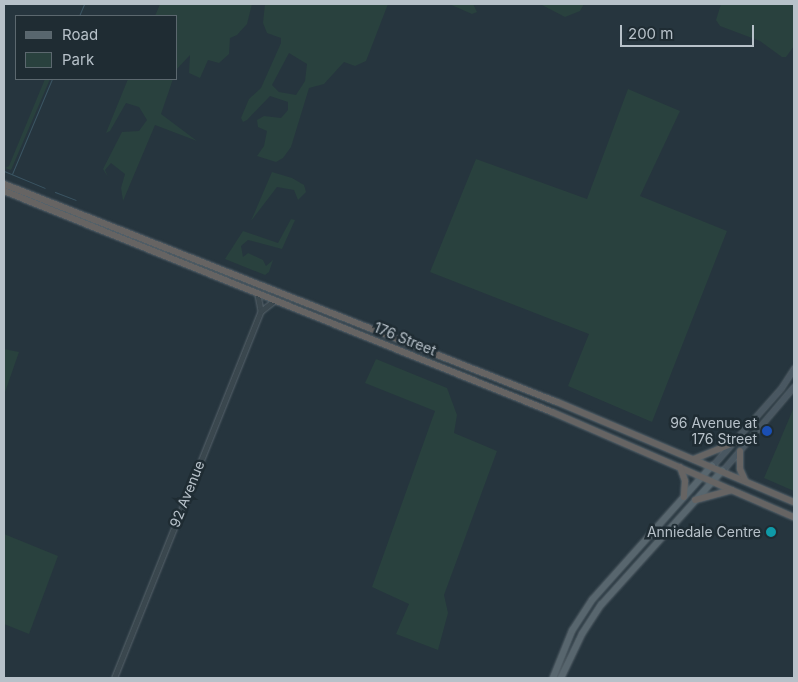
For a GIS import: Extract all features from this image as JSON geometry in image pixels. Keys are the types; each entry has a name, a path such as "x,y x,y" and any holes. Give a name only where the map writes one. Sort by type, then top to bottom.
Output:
{"highway":[{"name":"176 Street","path":"4,184 712,466 794,502"},
{"name":"176 Street","path":"4,191 680,467 794,517"},
{"path":"694,459 731,444"},
{"path":"740,451 740,468 745,480"},
{"path":"680,467 685,481 684,497"},
{"path":"695,500 733,490"}],"main road":[{"path":"553,678 572,631 592,600 781,388 794,368"},
{"path":"561,678 582,634 601,605 740,451 794,386"}],"street":[{"path":"258,295 261,311 274,301"},
{"name":"92 Avenue","path":"114,678 261,311"}],"green space":[{"path":"160,4 252,4 247,24 237,35 230,38 229,54 219,63 208,60 200,78 189,73 190,55 178,68 178,15 155,15"},
{"path":"265,4 388,4 366,61 355,66 344,62 324,84 309,88 291,147 283,158 276,162 257,156 264,146 267,131 258,127 257,120 264,116 281,118 288,110 288,102 270,96 247,120 243,122 241,118 249,99 261,88 281,43 281,38 267,33 263,23","holes":["289,53 307,64 305,81 296,95 279,92 272,85"]},
{"path":"449,4 473,4 477,12 472,14"},
{"path":"540,4 584,4 580,11 565,17"},
{"path":"721,4 794,4 794,46 786,57 782,57 760,41 720,26 716,20"},
{"path":"45,80 50,80 11,170 5,168 9,166"},
{"path":"128,80 173,80 161,114 197,141 155,125 123,201 121,188 125,174 111,163 105,170 108,177 103,169 122,132 139,131 147,120 139,107 126,103 110,131 106,133"},
{"path":"628,89 680,111 640,196 727,231 652,422 568,386 589,334 430,272 476,159 587,199"},
{"path":"272,172 292,178 304,185 306,192 298,200 294,190 277,187 251,221"},
{"path":"291,219 295,220 282,249 248,240 241,246 243,257 248,253 263,260 266,266 273,260 269,272 265,275 225,259 243,231 278,243"},
{"path":"4,349 19,352 4,395"},
{"path":"376,359 447,388 457,415 454,433 497,451 444,595 448,613 438,650 396,634 409,604 372,587 435,411 365,383"},
{"path":"794,407 794,491 764,478"},
{"path":"4,534 58,556 29,634 4,624"}],"waterway":[{"path":"79,15 84,4"},
{"path":"12,174 52,80"},
{"path":"4,171 45,188"},
{"path":"55,192 76,200"}],"place":[{"name":"96 Avenue at 176 Street","path":"767,431"},
{"name":"Anniedale Centre","path":"771,532"}]}
